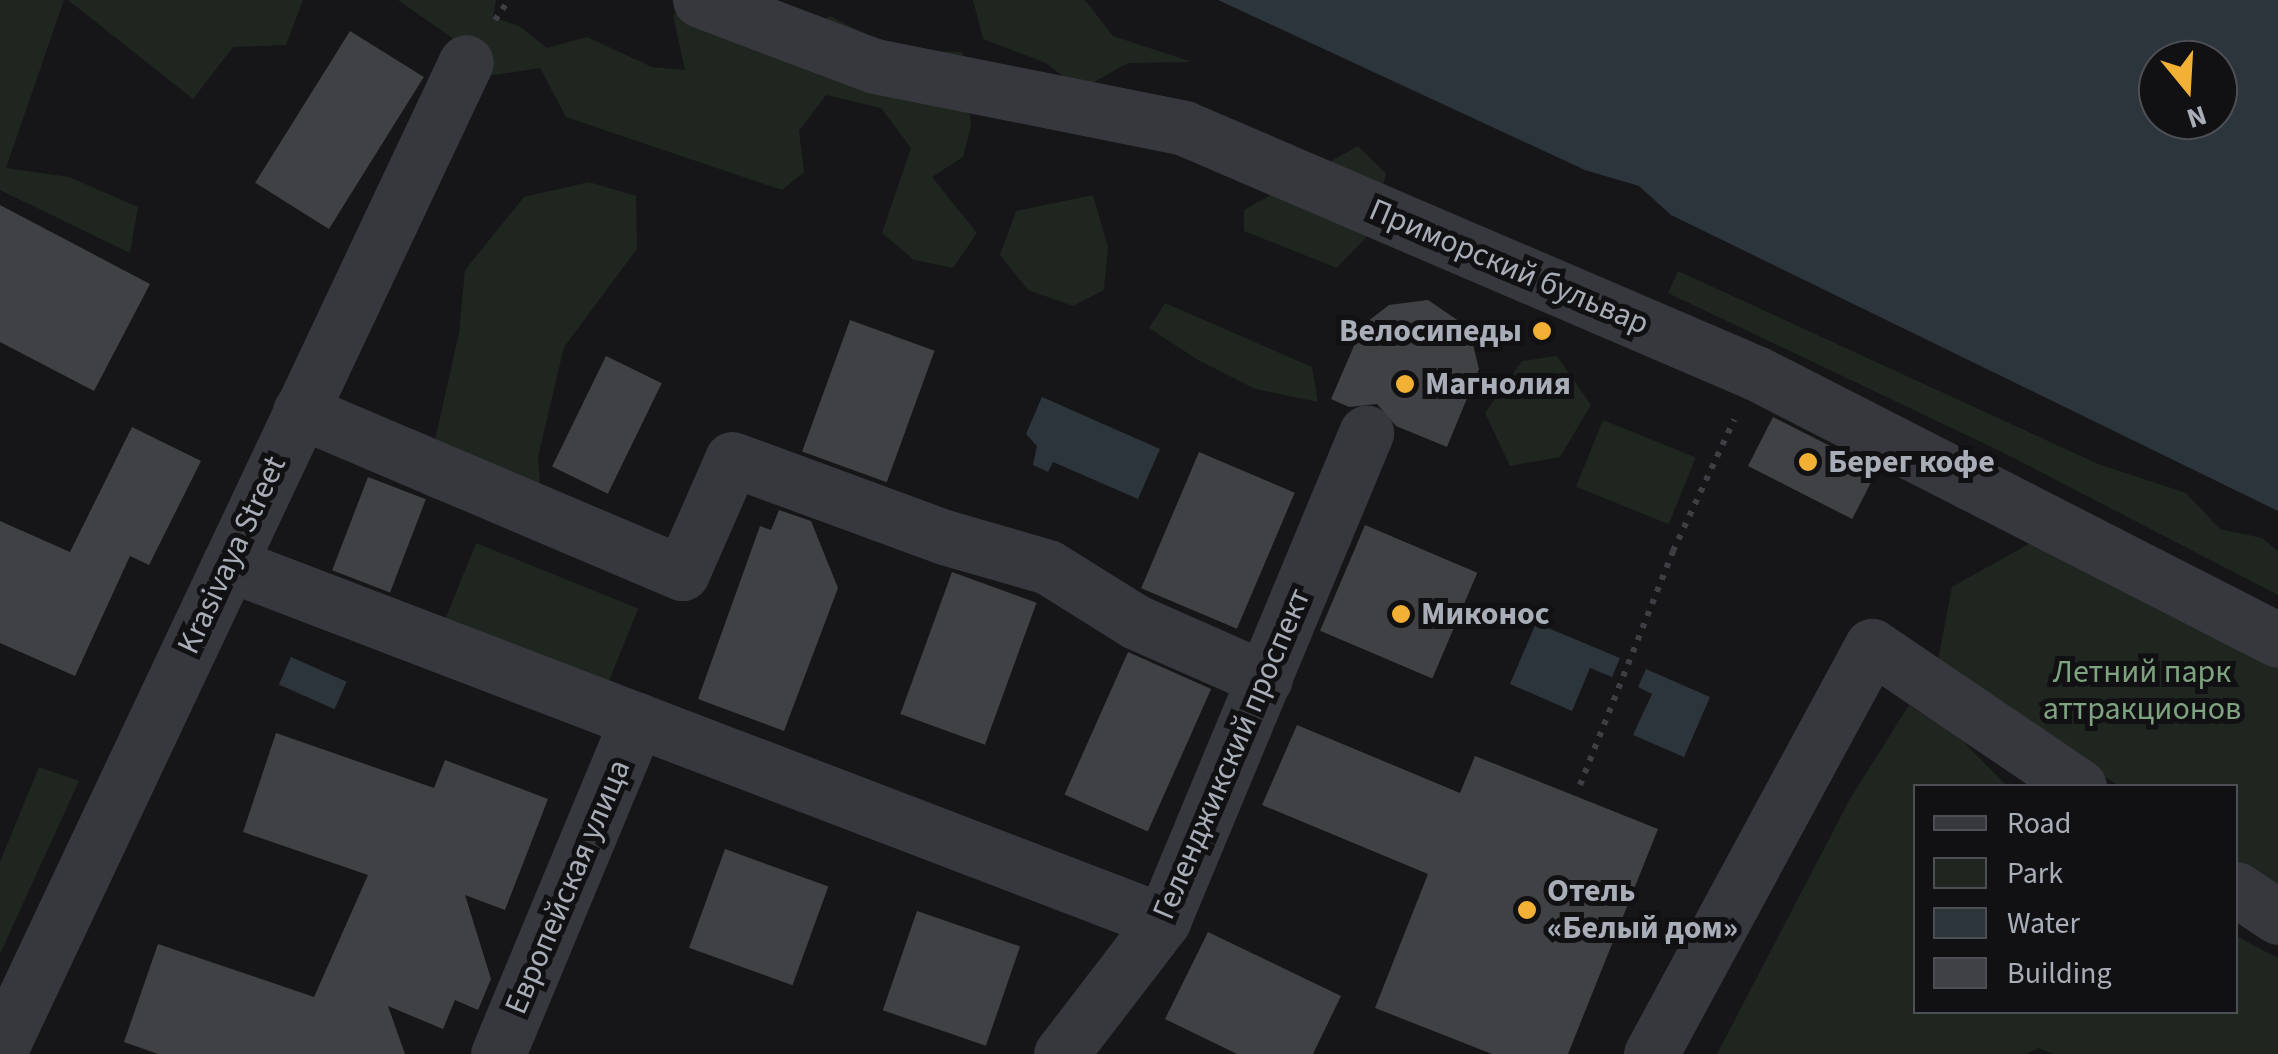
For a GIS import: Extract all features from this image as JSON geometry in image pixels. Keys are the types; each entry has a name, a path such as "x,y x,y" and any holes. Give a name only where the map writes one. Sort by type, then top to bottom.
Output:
{"street":[{"name":"Приморский бульвар","path":"700,0 875,66 1184,128 1756,374 2278,640"},
{"name":"Krasivaya Street","path":"0,1050 466,62"},
{"path":"300,412 682,574 732,459 944,537 1048,566 1136,622 1265,679"},
{"name":"Геленджикский проспект","path":"1082,1049 1163,922 1366,433"},
{"path":"228,564 1163,922"},
{"path":"1651,1054 1872,646 2076,784"},
{"name":"Европейская улица","path":"498,1054 637,720"},
{"path":"2238,891 2278,918"}],"path":[{"path":"1580,785 1673,551 1756,374"}],"green space":[{"path":"0,0 64,0 6,168 69,177 138,207 130,253 0,190"},
{"path":"68,0 303,0 286,45 233,47 193,99"},
{"path":"398,0 496,0 493,17 519,26 547,48 587,37 652,67 685,70 673,15 698,0 766,53 830,16 896,50 963,52 971,126 963,157 932,177 977,233 953,268 914,260 882,233 911,148 881,108 826,95 799,131 804,172 782,190 566,117 540,68 488,76 465,47"},
{"path":"973,0 1085,0 1113,36 1192,62 1128,63 1080,90 1046,63 983,39"},
{"path":"1358,146 1386,173 1372,231 1337,268 1244,231 1244,210"},
{"path":"589,182 636,196 637,249 564,347 538,457 542,507 483,518 423,494 459,333 465,270 524,197"},
{"path":"1093,195 1108,247 1104,290 1073,306 1028,290 1000,255 1016,211"},
{"path":"1678,271 2098,464 2186,493 2220,529 2262,538 2278,551 2278,595 2002,452 1668,293"},
{"path":"1165,303 1312,367 1318,402 1255,389 1198,360 1149,328"},
{"path":"1557,356 1591,405 1560,457 1510,466 1485,413 1522,361"},
{"path":"1603,420 1696,457 1669,524 1576,487"},
{"name":"Летний парк аттракционов","path":"2043,536 2278,657 2278,888 2238,862 2238,784 2116,784 1936,670 1952,587"},
{"path":"476,543 638,609 607,686 445,621"},
{"path":"1909,705 1961,739 2005,784 1913,784 1913,1014 2238,1014 2238,937 2278,958 2278,1054 2053,1054 2039,1048 2026,1054 1717,1054 1850,799"},
{"path":"39,767 79,781 0,954 0,862"}],"water":[{"path":"1218,0 2278,0 2278,511 1671,215 1639,186 1585,170"},
{"path":"1042,397 1160,449 1138,499 1053,462 1048,472 1033,465 1037,446 1026,434"},
{"path":"1536,623 1620,658 1612,677 1590,668 1572,711 1510,684"},
{"path":"291,657 347,682 335,709 279,684"},
{"path":"1646,669 1710,697 1684,757 1633,735 1652,694 1638,687"}],"building":[{"path":"350,31 424,77 329,229 255,183"},
{"path":"0,205 150,284 94,391 0,342"},
{"name":"Магнолия","path":"1428,300 1469,328 1479,369 1447,447 1396,426 1377,404 1349,407 1331,399 1363,325 1389,305"},
{"path":"850,320 935,351 887,482 802,452"},
{"path":"606,356 662,383 608,494 552,467"},
{"path":"1773,417 1877,470 1852,519 1748,466"},
{"path":"132,427 201,461 149,565 130,556 75,676 0,643 0,521 70,552"},
{"path":"1199,452 1295,493 1237,629 1141,588"},
{"path":"368,477 426,499 390,593 332,570"},
{"path":"779,510 811,521 838,588 784,731 698,699 760,526 771,530"},
{"path":"1365,525 1477,573 1432,679 1320,631"},
{"path":"952,572 1037,603 985,745 900,714"},
{"path":"1128,652 1211,689 1148,832 1065,795"},
{"path":"1297,725 1460,793 1475,756 1658,829 1568,1054 1492,1054 1375,1008 1428,874 1262,805"},
{"path":"276,733 434,788 445,760 548,799 505,910 465,895 491,979 478,1010 455,1000 443,1029 388,1006 405,1054 158,1054 124,1042 158,944 314,997 368,875 243,832"},
{"path":"725,849 828,887 792,985 689,948"},
{"path":"917,911 1020,946 986,1046 883,1010"},
{"path":"1208,932 1341,996 1313,1054 1237,1054 1165,1019"}],"place":[{"name":"Велосипеды","path":"1542,331"},
{"name":"Магнолия","path":"1405,384"},
{"name":"Берег кофе","path":"1808,462"},
{"name":"Миконос","path":"1401,614"},
{"name":"Отель «Белый дом»","path":"1527,910"}]}
